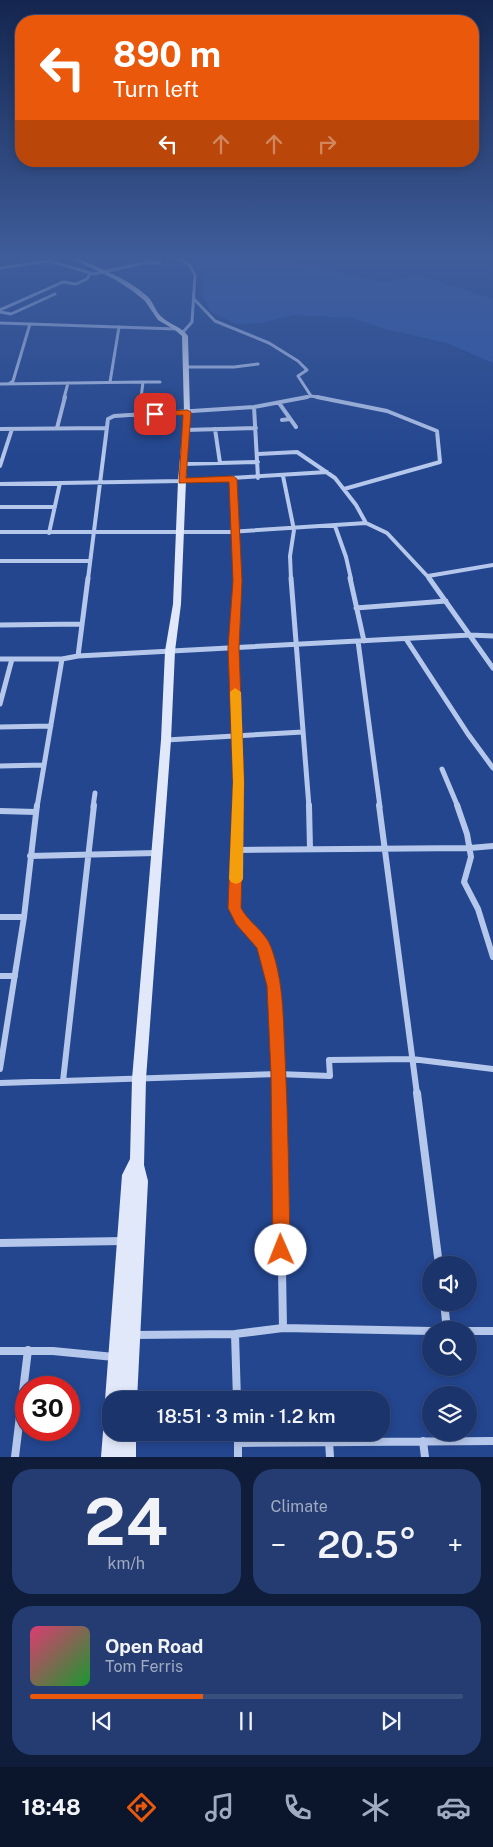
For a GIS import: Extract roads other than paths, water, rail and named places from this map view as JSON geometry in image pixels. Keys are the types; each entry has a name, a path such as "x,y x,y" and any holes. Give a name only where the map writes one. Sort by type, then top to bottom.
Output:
{"street":[{"path":"0,323 180,331 191,323"},
{"path":"129,1391 141,1181 137,1165 139,1079 166,740 170,651 177,604 187,412 185,336 168,323"},
{"path":"220,323 247,332 289,353 307,366 307,370 298,376 311,396"},
{"path":"9,383 12,381 30,324"},
{"path":"110,382 119,327"},
{"path":"185,367 234,367 258,364"},
{"path":"139,415 143,382"},
{"path":"0,384 160,382"},
{"path":"58,428 68,383"},
{"path":"78,656 107,428 111,418 254,407 279,404 311,396 393,413 433,428 439,434 440,462 344,489"},
{"path":"279,404 296,427"},
{"path":"254,407 258,478"},
{"path":"282,420 290,418"},
{"path":"0,429 107,428"},
{"path":"185,430 256,428"},
{"path":"0,466 12,429"},
{"path":"215,429 220,463"},
{"path":"258,454 297,452 338,480 366,523 387,534 428,576 493,668"},
{"path":"183,464 258,462"},
{"path":"0,484 182,481 258,478 328,472"},
{"path":"283,476 294,530 290,556 291,586 309,792 310,849"},
{"path":"233,479 237,581 233,648 237,736 235,908 241,920 259,938 267,955 275,986 283,1328"},
{"path":"49,532 60,484"},
{"path":"0,507 55,507"},
{"path":"0,532 93,534 235,533 366,523"},
{"path":"335,526 345,552 361,641 385,848 438,1256"},
{"path":"0,562 90,561"},
{"path":"428,576 493,565"},
{"path":"356,608 446,601"},
{"path":"0,625 82,624"},
{"path":"0,659 62,659 78,656 170,651 470,635 493,636"},
{"path":"406,639 468,734 493,768"},
{"path":"0,704 12,659"},
{"path":"0,1069 24,916 36,812 62,659"},
{"path":"0,727 51,726"},
{"path":"166,740 304,732"},
{"path":"0,766 44,765"},
{"path":"442,769 461,818 470,848 472,864 465,875 464,882 474,894 493,958"},
{"path":"63,1081 95,793"},
{"path":"0,811 36,812"},
{"path":"237,850 470,848 493,846"},
{"path":"30,856 157,853"},
{"path":"0,917 24,916"},
{"path":"0,976 15,976"},
{"path":"0,1083 278,1074 330,1076 329,1060 412,1059 493,1069"},
{"path":"113,1391 128,1176 136,1162 137,1165"},
{"path":"0,1243 123,1241"},
{"path":"131,1336 235,1334 283,1328 422,1331"},
{"path":"477,1331 493,1331"},
{"path":"235,1334 237,1391"},
{"path":"0,1352 28,1350 73,1353 99,1358 115,1356"},
{"path":"15,1457 28,1350"},
{"path":"110,1457 111,1441"},
{"path":"128,1441 128,1457"},
{"path":"238,1457 238,1443 423,1441 425,1457"},
{"path":"477,1441 493,1441"},
{"path":"329,1442 330,1457"}]}
